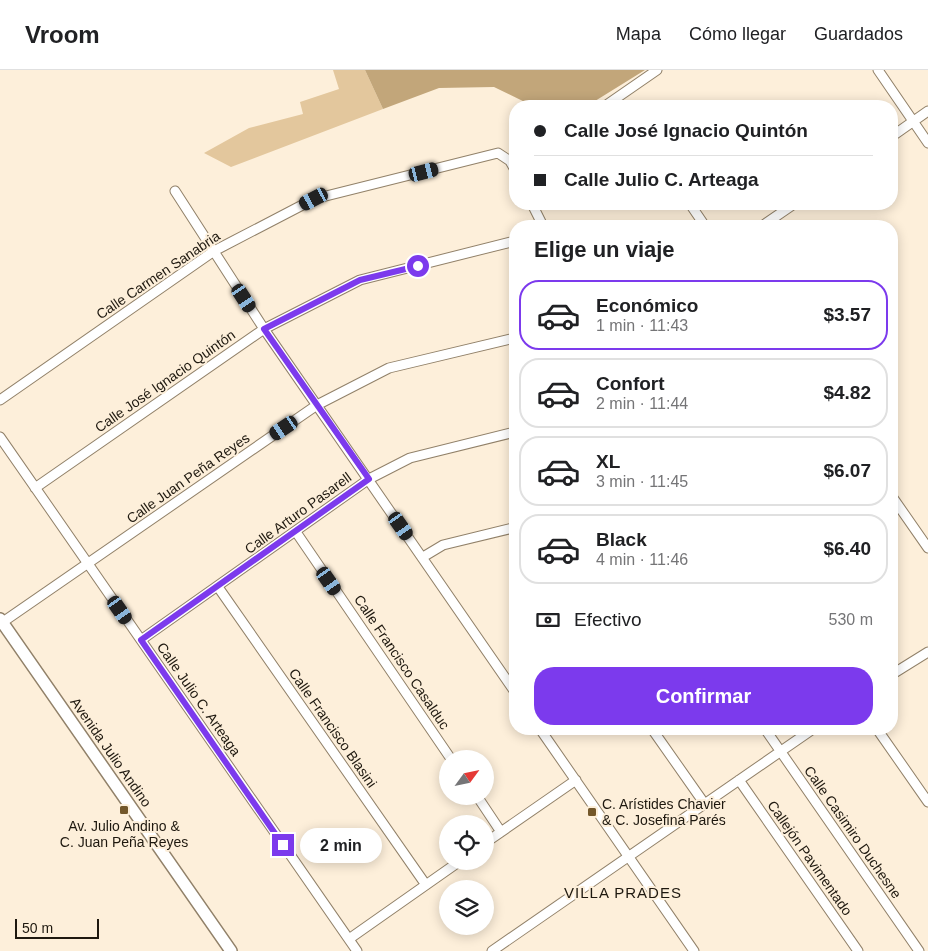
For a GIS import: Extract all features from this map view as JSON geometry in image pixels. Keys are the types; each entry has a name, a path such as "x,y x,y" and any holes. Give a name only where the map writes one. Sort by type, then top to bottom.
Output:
{"street":[{"path":"613,100 657,70"},
{"path":"878,70 928,143"},
{"path":"898,132 928,112"},
{"name":"Calle Carmen Sanabria","path":"0,400 214,252 314,199 498,154 509,160"},
{"path":"175,191 264,329 509,683"},
{"path":"771,220 785,210"},
{"name":"Calle José Ignacio Quintón","path":"35,488 264,329 360,280 509,243"},
{"name":"Calle Juan Peña Reyes","path":"1,622 317,405 389,368 509,339"},
{"name":"Calle Arturo Pasarell","path":"141,640 369,479 410,458 509,433"},
{"name":"Calle Julio C. Arteaga","path":"0,437 357,951"},
{"path":"898,505 928,548"},
{"path":"423,557 443,545 509,529"},
{"name":"Calle Francisco Casalduc","path":"296,532 445,750"},
{"name":"Calle Francisco Blasini","path":"218,587 426,885"},
{"name":"Avenida Julio Andino","path":"1,622 231,951"},
{"path":"898,670 928,652"},
{"path":"544,735 694,951"},
{"path":"656,735 704,803"},
{"name":"Calle Casimiro Duchesne","path":"768,735 919,951"},
{"path":"492,951 804,735"},
{"path":"881,735 928,802"},
{"path":"494,837 576,780"},
{"name":"Callejón Pavimentado","path":"739,780 858,951"},
{"path":"483,805 501,832"},
{"path":"349,939 447,870"}],"shaded area":[{"path":"333,70 365,70 383,109 231,167 204,153 249,128 303,114 300,102 339,89"},
{"path":"365,70 645,70 597,100 521,100 494,87 439,88 383,109"}],"place":[{"name":"Av. Julio Andino & C. Juan Peña Reyes","path":"124,810"},
{"name":"C. Arístides Chavier & C. Josefina Parés","path":"592,812"}],"district":[{"name":"VILLA PRADES","path":"623,892"}],"route":[{"path":"283,845 141,640 369,479 264,329 360,280 418,266"}]}
